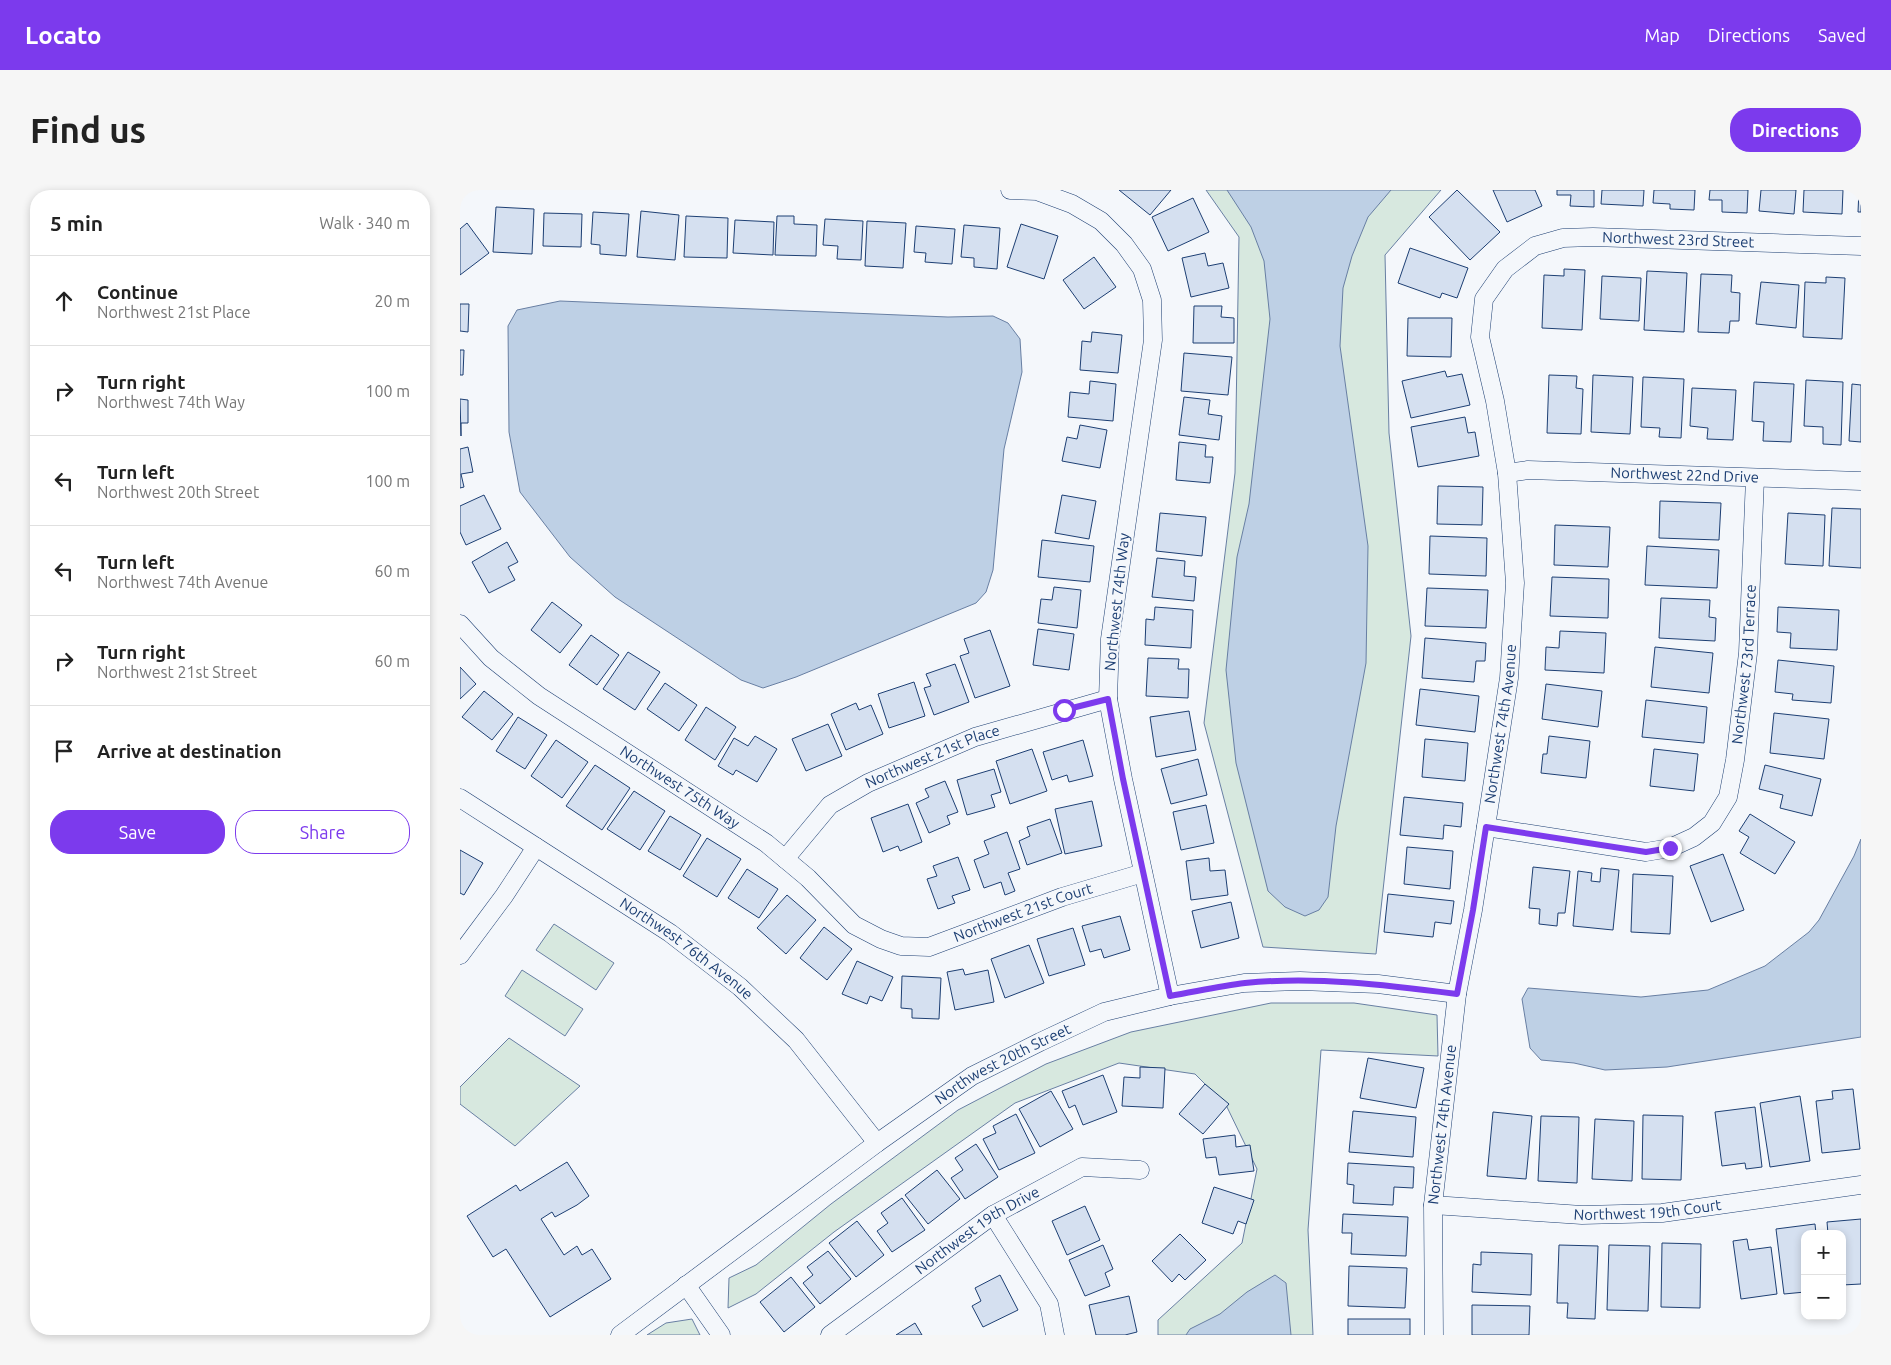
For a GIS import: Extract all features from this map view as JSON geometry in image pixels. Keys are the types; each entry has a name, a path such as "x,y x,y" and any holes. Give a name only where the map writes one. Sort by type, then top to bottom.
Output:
{"street":[{"name":"Northwest 74th Way","path":"1010,190 1037,191 1072,204 1101,221 1124,244 1142,269 1152,300 1153,340 1110,638 1108,699 1170,996"},
{"name":"Northwest 23rd Street","path":"1505,269 1535,246 1563,238 1593,237 1861,246"},
{"name":"Northwest 74th Avenue","path":"1434,1335 1433,1205 1457,994 1473,910 1509,678 1515,583 1507,473 1495,401 1480,337 1484,299 1505,269"},
{"name":"Northwest 22nd Drive","path":"1507,473 1528,470 1861,481"},
{"name":"Northwest 73rd Terrace","path":"1486,827 1646,852 1670,848 1694,837 1712,823 1728,797 1735,760 1748,653 1755,478"},
{"name":"Northwest 75th Way","path":"460,624 491,658 540,696 766,843 808,878 854,925 881,939 901,946"},
{"name":"Northwest 21st Place","path":"785,859 830,805 868,783 975,737 1108,699"},
{"name":"Northwest 76th Avenue","path":"460,798 670,933 740,987 796,1040 877,1143"},
{"path":"460,955 504,896 536,847"},
{"name":"Northwest 21st Court","path":"901,946 929,947 1062,897 1143,873"},
{"name":"Northwest 20th Street","path":"620,1335 877,1143 972,1076 1104,1012 1170,996 1244,983 1300,981 1378,984 1457,994"},
{"name":"Northwest 19th Drive","path":"830,1335 993,1215 1082,1166 1140,1170"},
{"name":"Northwest 19th Court","path":"1433,1205 1582,1215 1662,1213 1861,1186"},
{"path":"993,1215 1049,1304 1055,1335"},
{"path":"686,1285 721,1335"}],"shaded area":[{"path":"1206,190 1441,190 1385,255 1389,433 1411,636 1376,954 1263,947 1204,723 1235,473 1239,237"},
{"path":"554,924 614,963 596,990 536,950"},
{"path":"522,970 583,1009 565,1036 505,996"},
{"path":"1271,1003 1354,1003 1437,1015 1438,1056 1321,1050 1308,1230 1313,1335 1158,1335 1158,1320 1242,1243 1257,1169 1226,1105 1195,1074 1119,1063 1015,1103 834,1232 756,1294 728,1308 729,1278 756,1265 831,1204 958,1110 1046,1064 1131,1032"},
{"path":"509,1038 580,1086 515,1146 460,1104 460,1087"},
{"path":"692,1319 700,1335 647,1335 666,1323"}],"water":[{"path":"1227,190 1391,190 1368,217 1352,256 1343,288 1340,346 1368,546 1366,663 1336,826 1328,897 1319,910 1305,916 1285,907 1268,891 1236,763 1226,670 1237,557 1249,504 1270,319 1264,261 1251,227"},
{"path":"560,301 948,317 993,316 1008,323 1020,339 1022,372 1004,449 993,570 986,592 976,603 796,677 763,688 741,680 615,597 570,557 520,492 509,432 508,326 517,310"},
{"path":"1861,839 1861,1037 1667,1067 1605,1070 1574,1063 1541,1060 1530,1048 1522,999 1528,988 1641,997 1708,990 1765,966 1809,932 1819,920 1854,856"},
{"path":"1275,1275 1286,1283 1291,1335 1186,1335 1190,1329 1220,1314 1247,1292"}],"building":[{"path":"1119,190 1171,190 1150,215"},
{"path":"1457,190 1500,232 1470,260 1429,217"},
{"path":"1493,190 1535,190 1542,206 1507,222"},
{"path":"1557,190 1594,190 1594,207 1570,206 1571,195 1557,195"},
{"path":"1602,190 1644,190 1643,206 1601,204"},
{"path":"1654,190 1695,190 1694,210 1670,209 1670,204 1653,203"},
{"path":"1710,190 1748,190 1747,213 1722,212 1722,200 1709,200"},
{"path":"1761,190 1796,190 1794,214 1759,211"},
{"path":"1804,190 1843,190 1842,214 1803,212"},
{"path":"1859,190 1861,190 1861,212 1858,212"},
{"path":"1193,198 1209,232 1168,251 1152,217"},
{"path":"496,207 534,209 532,254 493,252"},
{"path":"641,211 679,215 675,260 637,257"},
{"path":"593,212 629,214 626,256 600,254 600,245 591,244"},
{"path":"544,213 582,214 581,247 543,246"},
{"path":"686,216 728,218 727,258 684,257"},
{"path":"777,216 794,216 794,224 817,225 816,256 775,255"},
{"path":"825,219 863,221 861,260 837,259 838,246 823,245"},
{"path":"735,220 774,222 773,255 733,253"},
{"path":"867,221 906,223 903,268 865,266"},
{"path":"467,223 489,253 460,275 460,229"},
{"path":"1021,224 1058,236 1044,279 1007,267"},
{"path":"964,225 1000,228 997,269 974,267 974,258 961,257"},
{"path":"916,226 955,229 952,264 925,262 926,253 914,252"},
{"path":"1410,248 1468,268 1457,298 1442,293 1440,298 1398,283"},
{"path":"1205,253 1208,266 1223,263 1229,288 1191,297 1182,258"},
{"path":"1094,257 1116,287 1084,309 1063,280"},
{"path":"1564,269 1585,270 1582,330 1542,328 1544,275 1564,276"},
{"path":"1647,271 1687,273 1684,332 1644,330"},
{"path":"1701,274 1732,275 1731,292 1740,293 1739,321 1730,321 1729,333 1698,332"},
{"path":"1602,276 1641,278 1639,321 1600,319"},
{"path":"1826,277 1845,278 1842,339 1803,337 1805,282 1826,283"},
{"path":"1761,282 1799,285 1796,328 1756,324"},
{"path":"460,304 469,304 468,332 460,331"},
{"path":"1194,306 1222,306 1221,317 1234,318 1234,343 1193,343"},
{"path":"1408,318 1452,318 1451,357 1407,356"},
{"path":"1092,332 1122,335 1118,373 1080,370 1082,341 1091,342"},
{"path":"460,350 464,350 463,375 460,375"},
{"path":"1184,353 1232,357 1228,395 1181,391"},
{"path":"1445,371 1447,377 1462,374 1470,405 1411,418 1402,381"},
{"path":"1549,375 1577,376 1576,388 1583,389 1581,434 1547,433"},
{"path":"1593,375 1633,377 1630,434 1591,432"},
{"path":"1643,377 1684,379 1681,438 1659,437 1660,428 1641,427"},
{"path":"1806,380 1843,382 1841,445 1823,444 1823,427 1804,426"},
{"path":"1090,381 1116,384 1113,421 1068,417 1070,392 1089,394"},
{"path":"1754,382 1794,384 1791,442 1763,441 1764,422 1752,421"},
{"path":"1852,384 1861,385 1861,442 1849,441"},
{"path":"1692,388 1736,390 1733,440 1707,439 1708,428 1690,426"},
{"path":"1184,397 1210,400 1208,414 1222,416 1219,440 1179,435"},
{"path":"460,399 468,400 468,423 461,423 461,436"},
{"path":"1465,417 1468,433 1475,432 1479,456 1418,467 1411,427"},
{"path":"1080,425 1107,430 1100,468 1062,461 1067,437 1077,439"},
{"path":"1179,442 1206,445 1205,457 1213,457 1210,483 1176,480"},
{"path":"468,447 473,472 461,474 464,487 460,488 460,449"},
{"path":"1438,486 1483,487 1482,525 1437,524"},
{"path":"484,495 501,529 466,545 460,532 460,506"},
{"path":"1062,495 1096,501 1089,539 1055,533"},
{"path":"1660,501 1721,503 1719,540 1659,538"},
{"path":"1832,508 1861,509 1861,568 1829,566"},
{"path":"1160,513 1206,517 1202,556 1156,551"},
{"path":"1788,513 1825,515 1823,566 1785,564"},
{"path":"1555,525 1610,527 1608,567 1554,565"},
{"path":"1430,536 1487,538 1486,576 1429,574"},
{"path":"1042,540 1094,546 1090,582 1038,577"},
{"path":"507,542 518,562 508,567 515,580 489,593 472,562"},
{"path":"1647,546 1719,550 1717,588 1645,585"},
{"path":"1157,558 1185,561 1184,576 1196,577 1194,601 1152,597"},
{"path":"1552,577 1609,579 1608,618 1550,616"},
{"path":"1054,587 1081,590 1077,628 1038,623 1041,599 1052,600"},
{"path":"1427,588 1488,590 1486,628 1425,626"},
{"path":"1661,598 1710,600 1709,617 1716,618 1715,641 1659,638"},
{"path":"552,602 582,625 560,653 531,630"},
{"path":"1155,607 1193,610 1191,648 1145,645 1146,619 1154,620"},
{"path":"1778,607 1839,610 1837,650 1790,648 1791,633 1777,632"},
{"path":"1038,629 1074,634 1069,670 1033,665"},
{"path":"990,630 1010,686 975,698 960,656 969,653 964,639"},
{"path":"1560,631 1606,633 1604,673 1545,670 1546,647 1559,648"},
{"path":"591,635 619,655 597,685 569,665"},
{"path":"1425,638 1486,643 1485,661 1476,661 1474,682 1422,678"},
{"path":"1655,647 1713,653 1709,693 1651,687"},
{"path":"628,652 660,672 635,710 603,689"},
{"path":"1148,658 1179,659 1178,669 1189,669 1188,698 1146,696"},
{"path":"1778,660 1834,666 1831,703 1792,700 1793,694 1775,692"},
{"path":"955,664 969,702 934,715 924,688 931,686 926,674"},
{"path":"460,667 476,684 460,699"},
{"path":"914,682 925,716 889,728 878,694"},
{"path":"665,683 697,705 679,731 647,709"},
{"path":"1546,684 1602,691 1598,727 1542,719"},
{"path":"1420,689 1479,696 1475,732 1416,725"},
{"path":"484,691 513,714 492,740 462,717"},
{"path":"1646,700 1707,707 1704,743 1642,737"},
{"path":"856,703 859,710 871,705 883,734 846,750 831,714"},
{"path":"706,707 736,727 715,760 685,740"},
{"path":"1189,711 1196,750 1156,757 1150,717"},
{"path":"1774,713 1829,719 1824,759 1770,753"},
{"path":"518,717 547,735 525,769 496,751"},
{"path":"828,724 842,756 806,771 792,739"},
{"path":"755,736 777,749 757,782 736,770 733,775 718,766 734,738 748,746"},
{"path":"1549,736 1590,741 1586,778 1541,773 1543,754 1547,754"},
{"path":"1425,739 1468,743 1465,781 1422,777"},
{"path":"556,740 588,762 562,798 531,776"},
{"path":"1083,740 1093,776 1069,782 1067,775 1052,780 1043,752"},
{"path":"1032,749 1047,791 1010,804 996,761"},
{"path":"1654,749 1698,754 1694,791 1650,786"},
{"path":"1198,759 1207,795 1171,804 1161,769"},
{"path":"595,765 630,788 602,830 566,806"},
{"path":"1765,765 1821,779 1812,816 1780,808 1783,795 1759,789"},
{"path":"994,769 1001,792 991,795 995,807 967,815 957,780"},
{"path":"945,781 958,812 947,816 950,824 929,833 916,803 929,797 925,789"},
{"path":"634,791 665,811 640,850 607,829"},
{"path":"1404,797 1463,803 1461,827 1444,825 1443,839 1400,835"},
{"path":"1092,801 1102,846 1065,854 1055,809"},
{"path":"908,804 922,842 900,851 898,846 883,852 871,818"},
{"path":"1206,805 1214,843 1181,850 1173,812"},
{"path":"1750,814 1795,842 1775,874 1740,853 1749,837 1739,831"},
{"path":"670,816 701,835 680,870 648,851"},
{"path":"1050,819 1062,853 1027,865 1019,841 1030,836 1027,827"},
{"path":"1007,832 1020,869 1008,873 1015,891 1005,895 1001,882 984,888 974,860 989,854 984,841"},
{"path":"707,838 741,859 717,897 683,876"},
{"path":"1407,847 1453,851 1450,889 1404,884"},
{"path":"460,850 483,863 464,895 460,893"},
{"path":"1723,854 1744,910 1711,922 1690,866"},
{"path":"958,857 970,890 952,896 955,903 938,909 927,879 937,876 933,866"},
{"path":"1209,858 1210,871 1225,870 1228,895 1191,900 1186,861"},
{"path":"1533,867 1570,871 1565,913 1558,913 1557,926 1539,924 1540,909 1529,908"},
{"path":"1601,868 1619,870 1613,930 1573,926 1578,871 1592,873 1591,881 1600,882"},
{"path":"747,869 778,889 759,918 728,898"},
{"path":"1633,874 1673,876 1670,934 1631,932"},
{"path":"1388,894 1454,901 1451,924 1435,922 1433,937 1384,932"},
{"path":"787,895 816,920 786,954 757,928"},
{"path":"1231,902 1239,938 1201,948 1192,911"},
{"path":"1120,916 1130,950 1104,958 1101,949 1090,952 1082,926"},
{"path":"824,927 852,949 827,980 800,958"},
{"path":"1073,928 1085,965 1049,976 1037,939"},
{"path":"1029,945 1044,983 1005,998 991,959"},
{"path":"857,961 893,977 882,1001 870,996 867,1004 842,994"},
{"path":"963,969 965,975 988,970 994,1002 955,1010 947,972"},
{"path":"902,976 941,978 939,1019 912,1018 912,1009 901,1008"},
{"path":"1368,1058 1424,1068 1416,1108 1360,1098"},
{"path":"1140,1067 1165,1068 1163,1108 1122,1106 1124,1077 1140,1078"},
{"path":"1103,1075 1117,1112 1083,1125 1075,1105 1069,1108 1062,1091"},
{"path":"1205,1084 1229,1104 1203,1134 1179,1114"},
{"path":"1853,1089 1860,1149 1822,1153 1816,1101 1833,1099 1832,1091"},
{"path":"1051,1091 1073,1129 1040,1147 1019,1109"},
{"path":"1800,1096 1810,1161 1770,1167 1760,1103"},
{"path":"1755,1107 1762,1167 1746,1169 1745,1163 1722,1166 1715,1112"},
{"path":"1353,1111 1416,1117 1413,1157 1349,1152"},
{"path":"1493,1112 1532,1116 1526,1179 1487,1176"},
{"path":"1016,1114 1035,1153 999,1170 983,1139 996,1133 993,1126"},
{"path":"1643,1115 1683,1116 1681,1180 1642,1179"},
{"path":"1541,1116 1579,1117 1577,1183 1538,1181"},
{"path":"1595,1119 1634,1121 1632,1181 1592,1179"},
{"path":"1235,1135 1236,1147 1250,1145 1254,1171 1219,1175 1216,1157 1206,1158 1203,1139"},
{"path":"976,1144 998,1177 965,1199 951,1178 963,1170 955,1158"},
{"path":"567,1162 589,1196 555,1217 552,1212 541,1219 564,1255 577,1246 582,1255 592,1249 611,1279 550,1317 506,1249 493,1257 467,1216 516,1185 520,1191"},
{"path":"1348,1163 1414,1167 1413,1188 1394,1187 1393,1205 1353,1203 1354,1185 1347,1184"},
{"path":"937,1170 960,1199 928,1224 905,1195"},
{"path":"1214,1187 1254,1200 1246,1224 1238,1221 1233,1234 1202,1223"},
{"path":"902,1198 925,1230 892,1252 877,1231 888,1223 881,1213"},
{"path":"1085,1206 1100,1240 1067,1255 1052,1221"},
{"path":"1343,1214 1408,1217 1406,1256 1351,1254 1352,1233 1342,1233"},
{"path":"1861,1219 1861,1284 1846,1285 1846,1230 1828,1230 1827,1222"},
{"path":"857,1221 884,1255 856,1277 829,1243"},
{"path":"1815,1224 1816,1230 1801,1230 1801,1292 1784,1294 1776,1229"},
{"path":"1180,1234 1206,1260 1185,1280 1179,1274 1172,1282 1152,1261"},
{"path":"1747,1239 1749,1250 1771,1247 1777,1294 1741,1299 1733,1241"},
{"path":"1662,1243 1701,1244 1700,1308 1661,1307"},
{"path":"1103,1245 1113,1269 1105,1273 1110,1286 1085,1296 1069,1260"},
{"path":"1559,1245 1598,1246 1595,1319 1567,1318 1568,1303 1557,1303"},
{"path":"1609,1245 1650,1246 1648,1311 1607,1310"},
{"path":"828,1251 851,1279 820,1304 803,1283 813,1275 807,1267"},
{"path":"1481,1252 1532,1254 1531,1295 1472,1292 1473,1264 1481,1265"},
{"path":"1349,1266 1407,1268 1405,1308 1348,1306"},
{"path":"1000,1275 1018,1310 983,1327 972,1306 981,1301 975,1288"},
{"path":"791,1277 815,1307 784,1332 760,1302"},
{"path":"1129,1296 1137,1332 1125,1335 1096,1335 1089,1305"},
{"path":"1472,1305 1530,1306 1529,1335 1472,1335"},
{"path":"1348,1319 1410,1319 1410,1335 1348,1335"},
{"path":"915,1323 922,1335 896,1335"}],"route":[{"path":"1064,710 1108,699 1123,779 1170,996 1244,983 1300,981 1378,984 1457,994 1486,827 1646,852 1670,848"}]}
